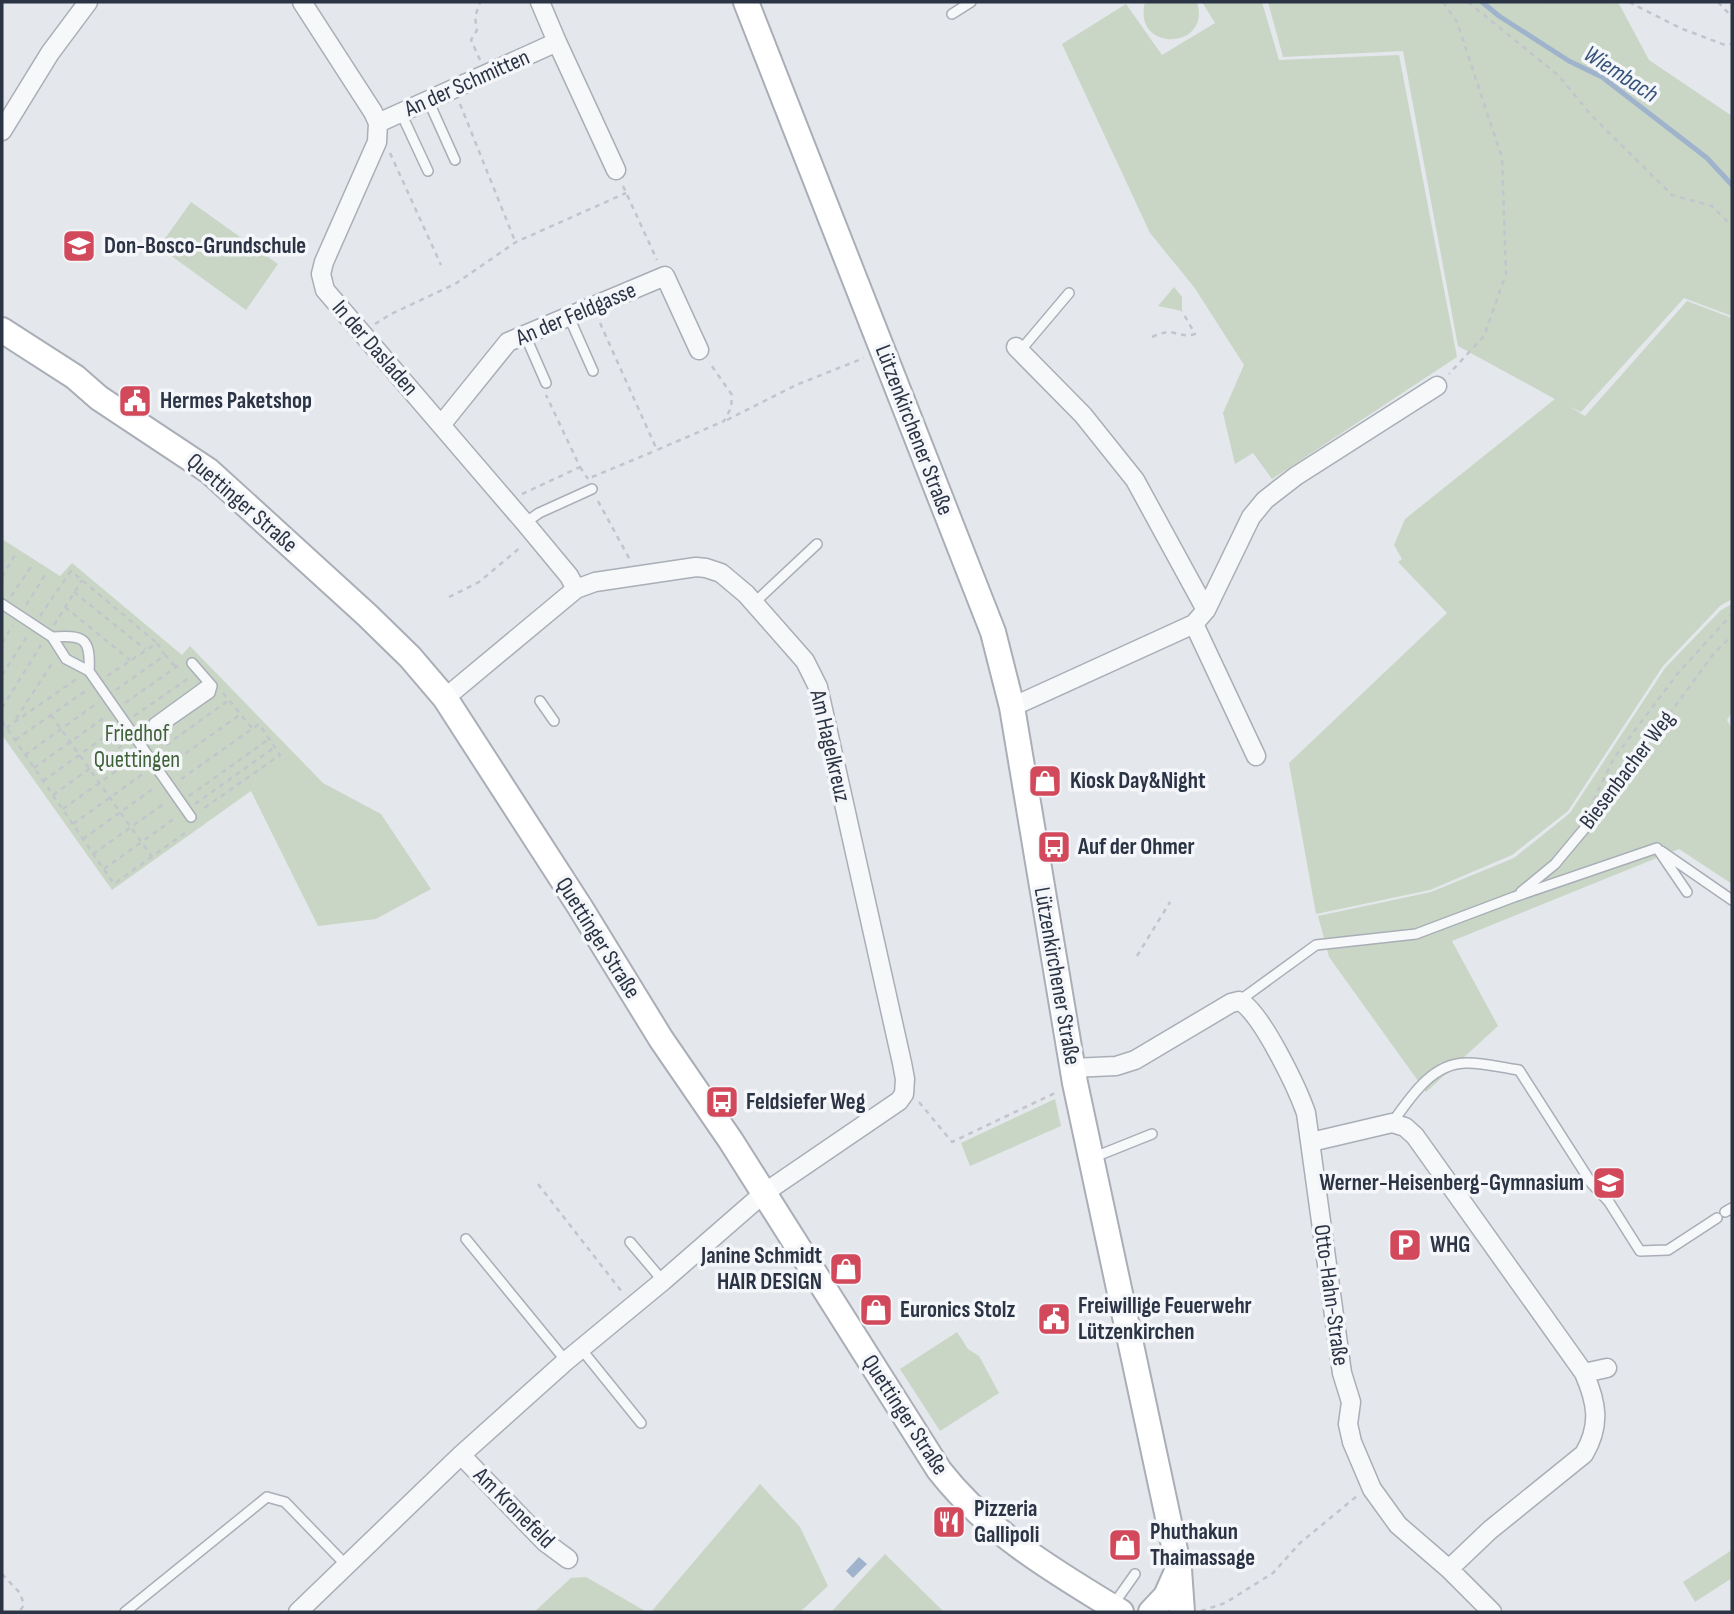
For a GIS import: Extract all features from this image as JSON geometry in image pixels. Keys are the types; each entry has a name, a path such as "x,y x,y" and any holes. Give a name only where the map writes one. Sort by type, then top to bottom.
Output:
{"street":[{"path":"2,131 50,53 88,2"},
{"path":"302,2 378,123"},
{"name":"An der Schmitten","path":"540,2 616,170"},
{"name":"Lützenkirchener Straße","path":"746,2 993,632 1012,707 1073,1076 1178,1569 1182,1612"},
{"name":"An der Schmitten","path":"378,123 557,42"},
{"name":"In der Dasladen","path":"378,123 377,142 324,262 321,274 326,290 530,529 569,576 576,589"},
{"name":"An der Feldgasse","path":"441,425 508,342 665,276 699,350"},
{"name":"Quettinger Straße","path":"2,330 75,377 99,398 209,471 410,657 445,698 661,1039 731,1141 939,1470 976,1512 1009,1539 1113,1610"},
{"path":"1018,349 1083,415 1135,481 1206,610"},
{"path":"1012,707 1194,624 1206,610 1251,517 1265,500 1296,475 1437,386"},
{"name":"Am Hagelkreuz","path":"445,698 576,589 595,582 638,575 706,568 730,579 805,661 818,687 902,1063 904,1094"},
{"path":"1194,624 1256,756"},
{"path":"1073,1076 1135,1060 1223,1007 1239,1001"},
{"name":"Otto-Hahn-Straße","path":"1239,1001 1250,1010 1297,1087 1306,1113 1342,1373 1350,1402 1348,1424 1357,1453 1372,1489 1398,1525 1449,1569 1492,1612"},
{"path":"298,1612 461,1455 566,1361 764,1193 787,1175 890,1109 904,1094"},
{"path":"1311,1142 1392,1123 1405,1127 1415,1136 1584,1373 1595,1406 1593,1439 1584,1454 1490,1530 1449,1569"},
{"path":"1584,1373 1607,1368"},
{"name":"Am Kronefeld","path":"461,1455 545,1542 568,1559"},
{"path":"1178,1569 1196,1612"},
{"path":"1151,1612 1166,1596 1178,1569"}],"lane":[{"path":"952,14 971,2"},
{"path":"428,100 455,160"},
{"path":"401,113 428,170"},
{"path":"1018,349 1069,293"},
{"path":"569,317 593,371"},
{"path":"525,335 546,383"},
{"path":"530,529 539,513 592,489"},
{"path":"754,603 817,544"},
{"path":"3,605 52,637 72,664 89,670"},
{"path":"52,637 77,636 86,642 89,649 89,670 191,817"},
{"path":"136,738 150,730 158,729 209,693 211,684 192,663"},
{"path":"540,701 554,721"},
{"name":"Biesenbacher Weg","path":"1514,897 1555,864 1590,822"},
{"path":"1657,848 1687,892"},
{"path":"1657,848 1732,900"},
{"name":"Biesenbacher Weg","path":"1239,1001 1316,945 1416,934 1657,848"},
{"path":"1392,1123 1416,1089 1438,1072 1464,1063 1519,1070 1592,1184 1609,1202 1640,1251 1668,1250 1725,1213"},
{"path":"1091,1159 1152,1134"},
{"path":"466,1240 566,1361"},
{"path":"630,1242 663,1281"},
{"path":"582,1350 641,1423"},
{"path":"125,1612 267,1497 285,1502 346,1565"},
{"path":"1113,1610 1135,1574"}],"path":[{"path":"480,2 475,18 477,30 471,40 485,73"},
{"path":"1437,386 1484,336 1506,274 1502,158 1457,22 1443,2"},
{"path":"1468,2 1559,76 1592,116 1672,195 1712,206 1732,226"},
{"path":"1549,2 1604,2"},
{"path":"1629,2 1680,28 1725,45 1732,44"},
{"path":"1718,2 1732,17"},
{"path":"453,89 516,242"},
{"path":"377,142 391,155 441,265"},
{"name":"An der Feldgasse","path":"616,170 665,276"},
{"path":"362,333 391,314 455,284 516,242 626,193"},
{"path":"593,307 657,450"},
{"path":"1152,337 1165,331 1190,336 1195,334 1182,311"},
{"path":"699,350 732,395 732,408 724,421"},
{"path":"587,479 724,421 796,385 883,350"},
{"path":"546,383 547,396 580,467 638,575"},
{"path":"506,501 580,467"},
{"path":"449,597 479,582 530,529"},
{"path":"2,577 15,555"},
{"path":"2,560 9,565"},
{"path":"3,605 31,567"},
{"path":"71,570 157,643"},
{"path":"74,592 146,650"},
{"path":"65,607 131,660"},
{"path":"1576,837 1614,758 1678,673 1732,614"},
{"name":"Biesenbacher Weg","path":"1590,822 1705,666 1732,635"},
{"path":"14,722 60,651"},
{"path":"6,728 89,670"},
{"path":"211,684 220,688 252,729"},
{"path":"63,809 229,700"},
{"path":"93,854 131,828 168,784 241,714"},
{"path":"51,715 152,857"},
{"path":"2,722 114,884 190,829 191,817 280,755 258,724 83,839"},
{"path":"52,795 136,738"},
{"path":"73,824 110,798 168,784 269,739"},
{"path":"1137,956 1170,902"},
{"path":"904,1094 918,1101 952,1142 1073,1076"},
{"path":"538,1184 634,1306"},
{"path":"1196,1612 1225,1603 1273,1573 1311,1534 1364,1490 1372,1489"},
{"path":"2,1574 20,1593 24,1605 19,1612"}],"green space":[{"path":"1145,2 1197,2 1199,18 1193,29 1184,37 1160,37 1150,30 1144,19"},
{"path":"1202,2 1262,2 1279,60 1399,55 1457,357 1272,479 1253,453 1235,464 1223,413 1244,365 1194,287 1150,233 1062,44 1126,4 1162,55 1215,23"},
{"path":"1268,2 1618,2 1649,60 1732,116 1732,316 1684,298 1581,412 1570,407 1585,416 1687,301 1732,318 1732,599 1720,606 1663,666 1568,811 1512,855 1430,890 1316,914 1289,763 1447,613 1398,562 1402,559 1394,545 1405,519 1555,399 1458,346 1403,51 1283,57"},
{"path":"191,202 278,264 246,310 159,247"},
{"path":"1174,287 1182,297 1182,311 1158,306"},
{"name":"Friedhof Quettingen","path":"2,539 60,576 72,563 182,655 190,646 323,783 381,814 431,889 376,919 318,926 251,791 112,890 2,735"},
{"path":"1732,604 1732,712 1727,720 1732,729 1732,884 1679,849 1452,941 1498,1026 1426,1092 1329,957 1318,916 1431,892 1514,858 1570,813 1665,668 1721,610"},
{"path":"1055,1099 1061,1126 970,1166 961,1143"},
{"path":"957,1332 968,1349 979,1356 999,1393 940,1431 900,1369"},
{"path":"760,1484 800,1527 828,1586 800,1612 651,1612"},
{"path":"1732,1550 1732,1578 1695,1602 1683,1582"},
{"path":"885,1554 944,1612 831,1612"},
{"path":"586,1577 647,1612 534,1612 571,1578"}],"water":[{"path":"859,1557 867,1564 853,1578 846,1571"}],"waterway":[{"name":"Wiembach","path":"1482,2 1569,61 1602,77 1707,158 1732,185"}],"place":[{"name":"Don-Bosco-Grundschule","path":"79,246"},
{"name":"Hermes Paketshop","path":"135,401"},
{"name":"Kiosk Day&Night","path":"1045,781"},
{"name":"Auf der Ohmer","path":"1054,847"},
{"name":"Feldsiefer Weg","path":"722,1102"},
{"name":"Werner-Heisenberg-Gymnasium","path":"1609,1183"},
{"name":"WHG","path":"1405,1245"},
{"name":"Janine Schmidt HAIR DESIGN","path":"846,1269"},
{"name":"Euronics Stolz","path":"876,1310"},
{"name":"Freiwillige Feuerwehr Lützenkirchen","path":"1054,1319"},
{"name":"Pizzeria Gallipoli","path":"949,1522"},
{"name":"Phuthakun Thaimassage","path":"1125,1545"}]}
